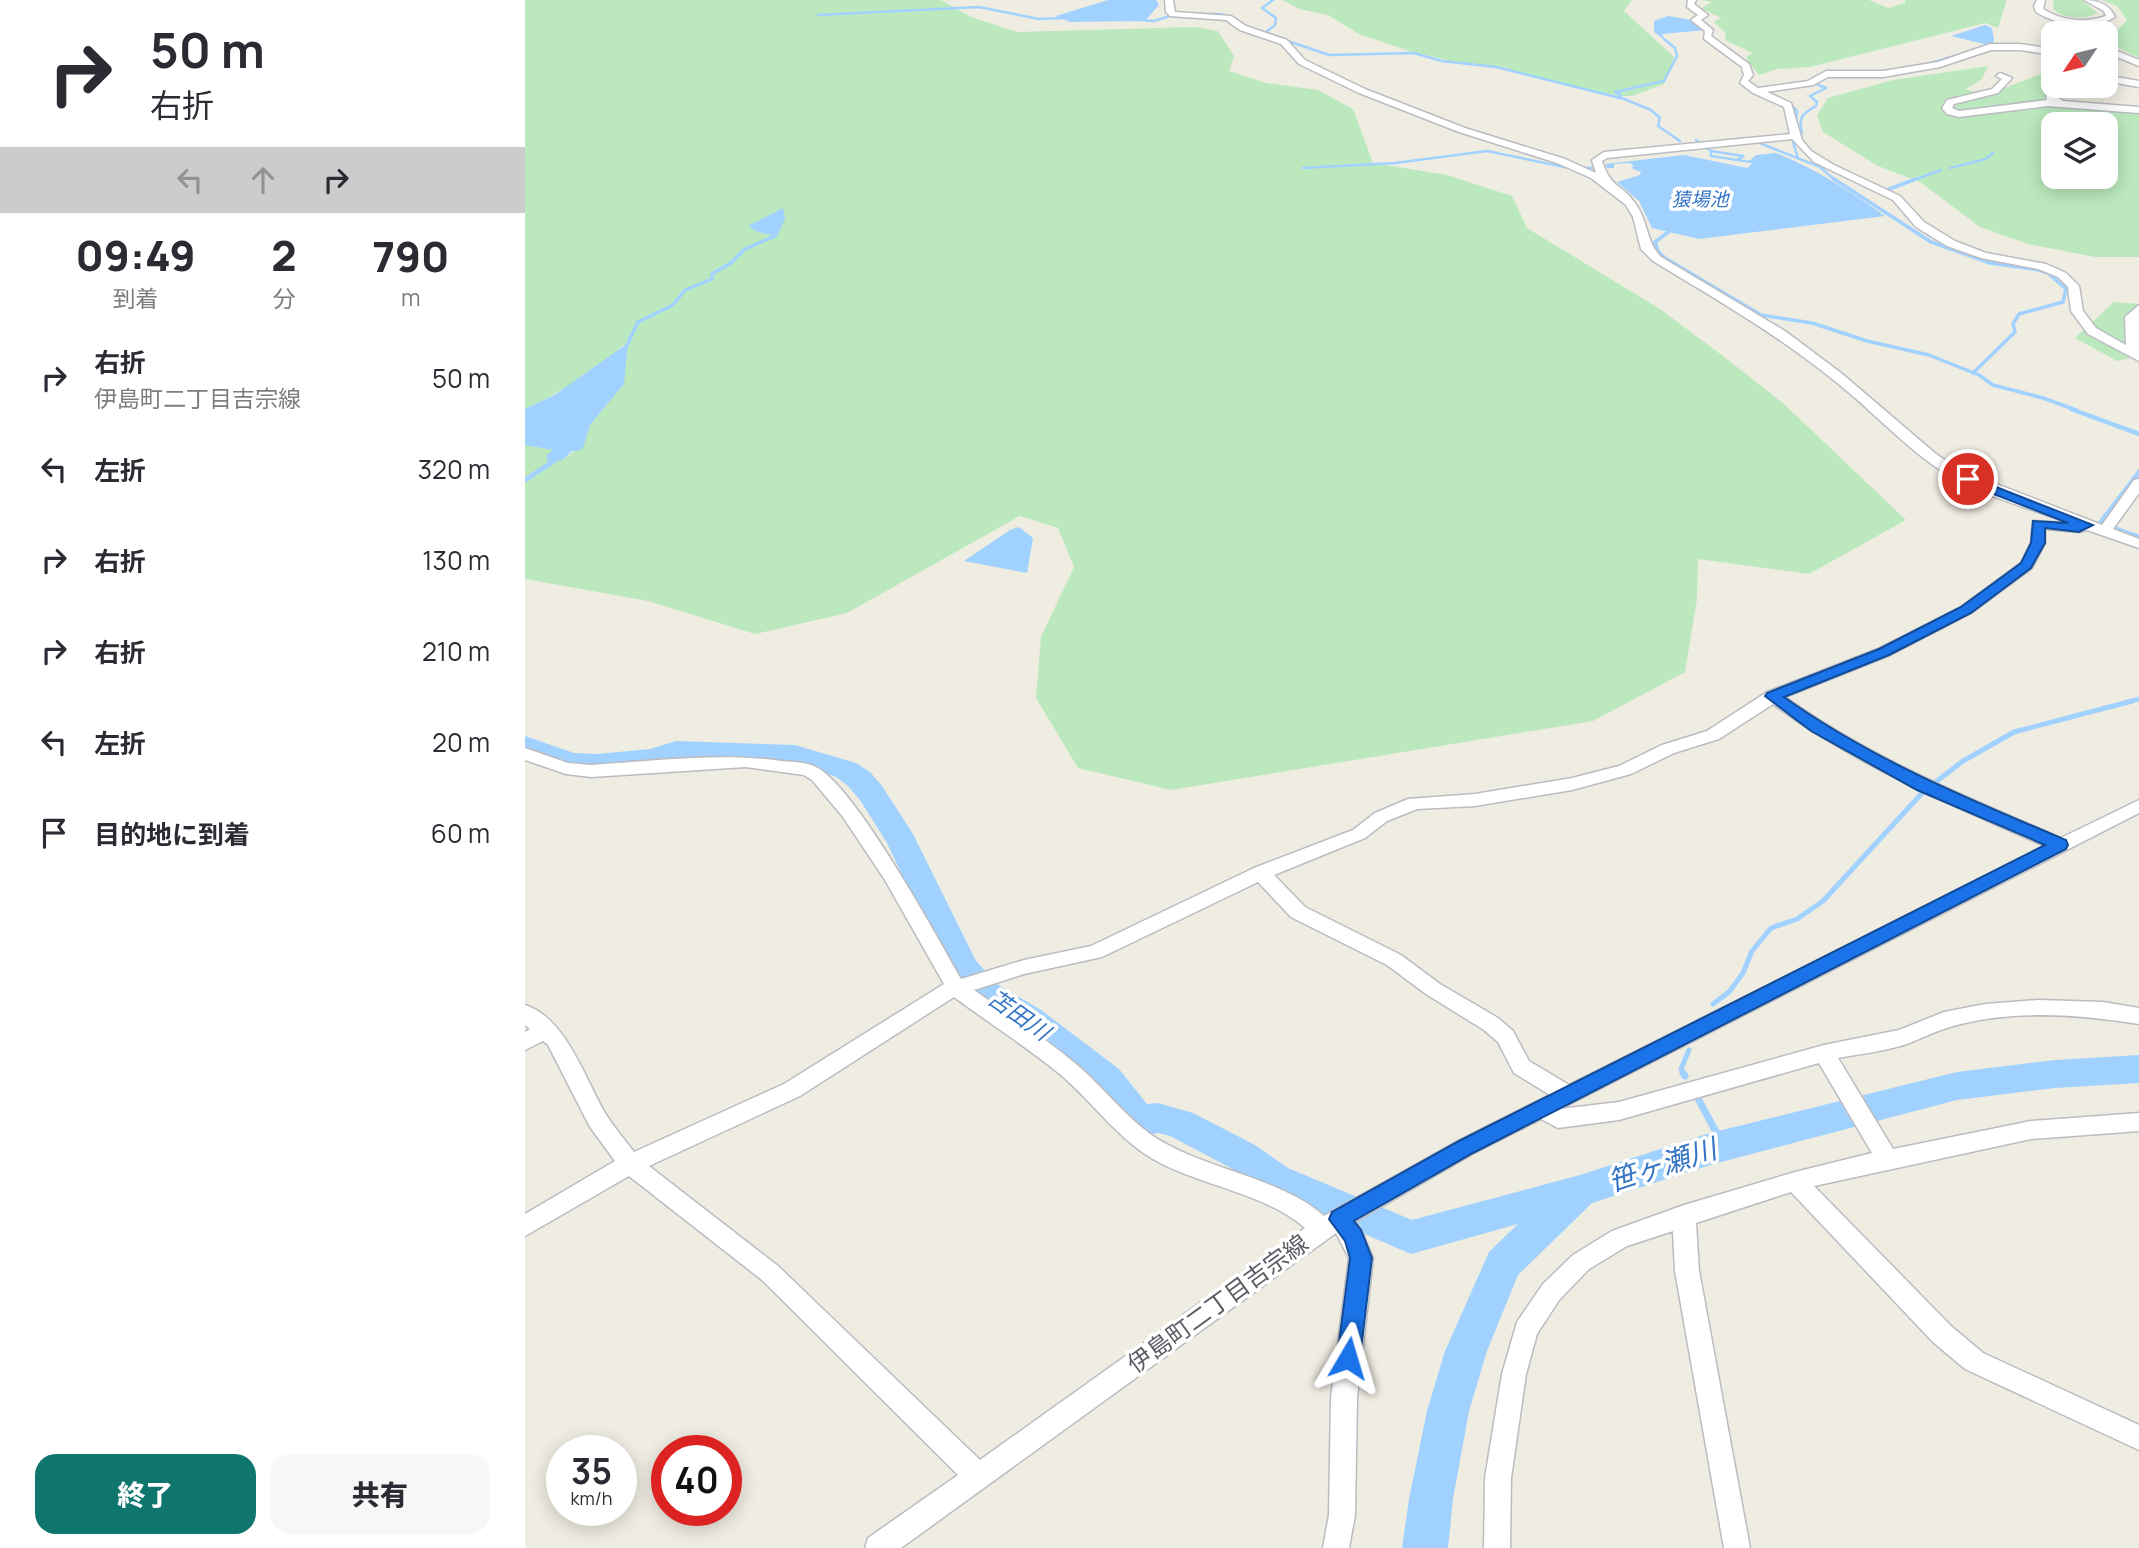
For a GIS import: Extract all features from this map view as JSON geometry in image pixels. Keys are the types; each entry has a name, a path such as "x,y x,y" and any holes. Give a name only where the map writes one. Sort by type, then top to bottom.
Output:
{"street":[{"path":"1169,0 1170,12 1175,15 1228,18 1243,28 1284,42 1302,62 1362,91 1462,130 1561,161 1604,182 1622,194 1635,210 1647,249 1657,259 1791,341 1837,376 1931,457 1968,479 2086,525 2107,528 2139,544"},
{"path":"1692,0 1690,5 1704,15 1695,20 1709,30 1707,37 1746,66 1749,75 1743,81 1756,91 1788,105 1800,146 1865,186 1896,197 1915,221 1955,244 1974,253 2059,273 2075,286 2078,294 2077,311 2092,331 2136,355"},
{"path":"2041,0 2039,10 2065,20 2088,22 2111,17 2107,9 2088,0"},
{"path":"1756,91 1798,86 1826,75 1868,74 1940,64 1990,47 2041,50"},
{"path":"2118,54 2139,63"},
{"path":"2118,63 2139,71"},
{"path":"2000,76 2008,78 1995,92 1950,102 1947,108 1950,112 1959,114 2048,103 2139,110"},
{"path":"2118,80 2139,84"},
{"path":"2049,98 2065,101 2100,99"},
{"path":"1604,182 1597,160 1604,155 1701,144 1796,138"},
{"path":"2136,355 2131,317 2139,309"},
{"path":"2107,528 2139,483"},
{"path":"525,1226 630,1164 792,1090 947,991 1024,967 1095,952 1261,873 1359,834 1381,817 1414,803 1475,800 1571,784 1625,770 1668,749 1713,735 1773,696 1884,652 1966,610 2027,565 2038,543 2038,523 2079,528 2086,525"},
{"path":"1773,696 1817,728 1927,788 2060,845"},
{"path":"525,754 566,768 591,771 746,761 808,770 818,776 849,813 892,876 960,987 1069,1070 1146,1143 1188,1165 1257,1191 1331,1224 1353,1237 1361,1258 1344,1398 1342,1515 1336,1548"},
{"name":"伊島町二丁目吉宗線","path":"878,1548 1331,1224 1366,1203 1542,1108 2139,806"},
{"path":"1261,873 1298,912 1394,960 1433,989 1491,1024 1506,1037 1521,1067 1568,1095"},
{"path":"1542,1108 1558,1119 1619,1111 1823,1053 1902,1037 1944,1020 1985,1012 2039,1008 2090,1009 2139,1016"},
{"path":"525,1013 534,1036 555,1039 598,1121 630,1164 770,1273 978,1476"},
{"path":"1823,1053 1884,1154"},
{"path":"1497,1548 1498,1478 1514,1374 1526,1330 1551,1292 1581,1262 1620,1238 1684,1215 1884,1154 2031,1130 2139,1122"},
{"path":"1795,1181 1942,1334 1974,1361 2139,1438"},
{"path":"1684,1215 1687,1270 1737,1548"}],"green space":[{"path":"525,0 941,0 971,17 1017,32 1195,27 1218,31 1234,56 1229,71 1266,83 1318,90 1353,109 1373,163 1447,175 1512,196 1527,228 1660,309 1727,359 1785,405 1906,520 1809,574 1698,559 1697,599 1685,672 1593,721 1171,790 1078,768 1036,698 1041,637 1074,567 1058,528 1020,516 847,613 755,634 648,601 525,579 525,445 554,450 564,459 582,445 590,425 624,384 623,345 577,381 525,409"},
{"path":"1283,0 1632,0 1624,11 1674,57 1664,84 1632,96 1618,96 1525,75 1504,67 1455,62 1409,51 1359,34 1328,15 1299,9"},
{"path":"1700,0 1869,0 1888,8 1905,3 1905,0 2006,0 2006,3 1998,28 1985,23 1810,67 1777,69 1759,75 1747,60 1747,56 1753,53 1725,40 1726,33 1714,22 1721,18 1701,8 1712,2"},
{"path":"2053,0 2081,0 2098,13 2081,18 2070,17 2054,10"},
{"path":"2101,0 2139,0 2139,58 2118,48 2118,29 2127,20 2117,6"},
{"path":"1988,66 1982,79 1966,89 1977,92 1999,90 2041,74 2041,98 2061,98 2069,103 2139,110 2139,257 2095,257 2028,244 1980,227 1920,182 1878,166 1823,132 1817,115 1828,98 1893,80"},
{"path":"2114,302 2139,304 2139,356 2117,361 2075,338"}],"water":[{"path":"1108,0 1156,0 1159,5 1145,21 1070,22 1056,16"},
{"path":"1668,16 1692,20 1707,30 1662,34 1666,41 1654,32 1654,21"},
{"path":"1985,25 1992,28 1992,45 1983,47 1984,44 1951,36"},
{"name":"猿場池","path":"1776,153 1832,181 1885,216 1699,239 1652,228 1639,201 1617,182 1640,175 1641,172 1631,168 1634,166 1630,163 1614,164 1614,168 1607,168 1605,164 1684,155 1747,168 1752,164 1748,162 1756,155"},
{"path":"783,208 785,219 777,237 748,226"},
{"path":"628,343 624,384 590,425 583,448 549,464 546,456 553,450 525,445 525,409 556,394"},
{"path":"1019,527 1033,538 1027,573 964,561 1010,530"}],"waterway":[{"path":"1265,33 1275,25 1276,18 1262,8 1273,0"},
{"path":"1696,0 1694,5 1705,13 1706,17"},
{"path":"818,15 979,7 1039,19 1065,18"},
{"path":"1139,20 1154,21 1176,14"},
{"path":"1193,14 1220,14 1232,18"},
{"path":"1282,39 1329,55 1414,53 1442,61 1496,67 1619,98"},
{"path":"1619,98 1621,96 1615,92 1664,81 1677,56 1675,48 1664,39"},
{"path":"1924,65 1968,52"},
{"path":"1798,158 1793,142 1802,133 1802,116 1816,106 1817,102 1810,96 1826,88 1814,83 1819,81"},
{"path":"1619,98 1651,110 1660,118 1658,126 1680,141"},
{"path":"1788,102 1797,111 1796,123"},
{"path":"1696,140 1711,151"},
{"path":"1752,140 1820,167 1836,181"},
{"path":"1303,168 1395,163 1487,151 1569,168"},
{"path":"1711,151 1743,156 1738,160"},
{"path":"1711,151 1711,156 1751,162"},
{"path":"1950,168 1986,159 1993,153"},
{"path":"1579,168 1594,168"},
{"path":"1911,181 1941,170"},
{"path":"1834,179 1931,242 1990,263 2039,270 2049,274 2066,289 2063,302 2019,314 2013,324 2015,332 1973,373"},
{"path":"1884,191 1916,179"},
{"path":"1671,230 1655,242 1658,251 1665,258 1761,315 1812,323 1867,341 1929,355 1973,373"},
{"path":"626,347 638,322 673,305 685,290 712,279 712,274 731,263 745,249 775,236"},
{"path":"1973,373 1993,385 2076,410"},
{"path":"2071,409 2139,434"},
{"path":"525,480 554,461"},
{"path":"2139,472 2100,523 2139,537"},
{"path":"2132,701 2139,699"},
{"path":"1713,1004 1729,992 1743,973 1752,951 1771,928 1797,919 1823,901 1924,791 1963,761 2014,732 2132,701"},
{"path":"2125,703 2132,701"},
{"name":"苫田川","path":"525,745 571,762 597,764 653,758 676,750 709,749 734,754 795,754 846,770 859,779 871,793 902,842 963,969 985,993 1029,1019 1106,1079 1134,1115 1146,1120 1158,1118 1180,1124 1242,1156 1275,1179 1411,1237 1580,1191 1710,1149 1957,1086 2055,1074 2139,1069"},
{"path":"1683,1073 1681,1069 1689,1050"},
{"path":"1695,1093 1723,1145"},
{"name":"笹ヶ瀬川","path":"1425,1548 1431,1499 1448,1411 1466,1351 1503,1264 1577,1194"}],"route":[{"path":"1348,1358 1361,1258 1353,1237 1339,1219 1466,1147 2060,845 1923,786 1817,728 1773,696 1884,652 1966,610 2027,565 2038,543 2038,523 2079,528 2086,525 1968,479"}]}
